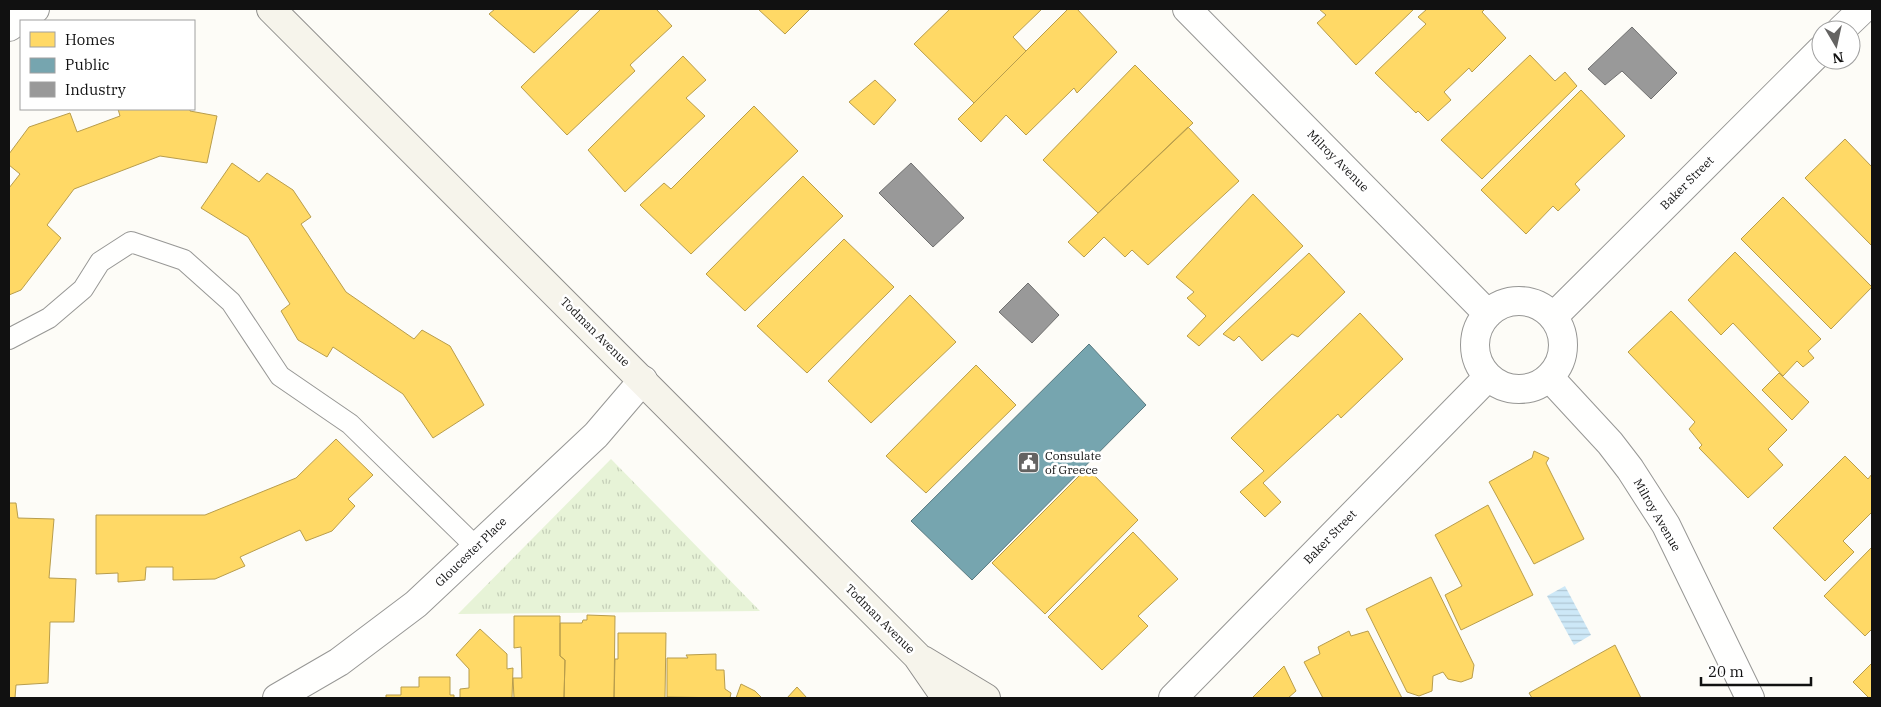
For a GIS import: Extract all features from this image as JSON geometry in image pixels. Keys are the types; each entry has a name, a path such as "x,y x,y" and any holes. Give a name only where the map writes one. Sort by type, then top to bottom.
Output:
{"main road":[{"name":"Todman Avenue","path":"272,9 917,656 946,698"},
{"name":"Todman Avenue","path":"917,656 986,698"}],"street":[{"path":"9,27 35,9"},
{"name":"Milroy Avenue","path":"1187,9 1488,314"},
{"path":"1851,20 1862,9"},
{"name":"Baker Street","path":"1553,317 1811,60"},
{"path":"1514,301 1528,302 1541,307 1553,317 1560,328 1563,340 1562,354 1558,367 1538,385 1525,389 1505,387 1488,377 1479,366 1475,352 1475,338 1479,325 1488,314 1499,305 1514,301"},
{"name":"Baker Street","path":"1173,698 1488,377"},
{"name":"Milroy Avenue","path":"1549,377 1630,468 1666,525 1750,698"},
{"name":"Gloucester Place","path":"278,698 339,662 416,604 596,435 643,380"}],"lane":[{"path":"9,339 49,318 83,289 100,262 131,242 184,260 231,302 280,376 350,424 476,547"}],"green space":[{"path":"611,459 760,611 458,614"}],"water":[{"path":"1565,586 1591,635 1574,645 1547,596"}],"building: Homes":[{"path":"495,9 580,9 534,53 489,14"},
{"path":"601,9 656,9 672,26 630,65 635,71 567,135 521,87"},
{"path":"758,9 810,9 785,34"},
{"path":"950,9 1042,9 1013,37 1026,51 974,103 914,44"},
{"path":"1068,9 1077,9 1117,52 1077,93 1074,88 1026,135 1006,115 981,142 958,119"},
{"path":"1319,9 1414,9 1356,65 1317,23 1326,15"},
{"path":"1427,9 1485,9 1482,12 1506,38 1472,72 1469,68 1444,92 1451,100 1428,121 1418,111 1416,113 1375,73 1426,24 1418,17"},
{"path":"1530,55 1555,81 1565,72 1577,86 1482,179 1441,140"},
{"path":"683,56 706,80 686,98 705,116 625,192 588,150"},
{"path":"1135,65 1193,123 1098,213 1043,160"},
{"path":"875,80 896,100 874,125 849,102"},
{"path":"1581,90 1625,136 1575,184 1580,190 1558,211 1553,206 1526,234 1481,190"},
{"path":"754,106 798,151 691,254 640,205 664,183 671,189"},
{"path":"118,110 190,110 217,116 207,163 160,156 74,189 47,225 61,238 21,290 9,295 9,188 20,174 9,165 9,154 29,127 70,113 77,132 120,116"},
{"path":"1188,127 1239,181 1148,265 1132,250 1125,257 1104,237 1084,257 1068,242"},
{"path":"1845,139 1872,167 1872,246 1805,178"},
{"path":"232,163 259,182 267,173 293,190 311,217 301,224 346,292 414,339 422,330 450,346 484,405 433,438 403,394 333,347 327,357 298,340 281,311 290,304 248,237 201,208"},
{"path":"803,176 843,216 745,311 706,274"},
{"path":"1253,194 1303,246 1199,346 1187,336 1206,316 1187,298 1194,292 1176,277"},
{"path":"1783,197 1872,287 1831,329 1741,239"},
{"path":"844,239 894,287 807,373 757,326"},
{"path":"1735,252 1821,339 1808,351 1814,358 1803,367 1797,361 1783,376 1733,323 1721,335 1688,300"},
{"path":"1309,253 1345,292 1298,337 1292,334 1262,361 1239,336 1234,341 1223,334"},
{"path":"910,295 956,342 871,423 828,381"},
{"path":"1671,311 1787,430 1768,449 1783,465 1748,498 1699,448 1702,445 1689,429 1695,422 1628,352"},
{"path":"1360,313 1403,359 1341,418 1338,414 1263,483 1281,502 1265,517 1240,492 1264,471 1231,438"},
{"path":"976,365 1016,405 926,493 886,456"},
{"path":"1779,373 1809,402 1792,420 1762,390"},
{"path":"336,439 373,475 348,499 355,506 332,531 306,541 300,530 240,557 245,566 215,579 173,580 173,567 146,567 145,580 118,582 118,573 96,574 96,515 205,515 296,478"},
{"path":"1534,451 1549,458 1546,463 1584,539 1534,564 1489,482 1532,458"},
{"path":"1845,456 1868,479 1872,474 1872,512 1843,541 1854,552 1825,581 1773,528"},
{"path":"1087,468 1138,520 1045,614 992,563"},
{"path":"9,503 16,503 18,518 54,519 49,578 76,579 74,622 50,622 48,683 16,685 15,698 9,698"},
{"path":"1488,505 1533,595 1461,630 1445,595 1462,586 1435,535"},
{"path":"1133,532 1178,579 1138,616 1148,626 1102,670 1048,617"},
{"path":"1872,547 1872,629 1865,636 1824,596"},
{"path":"1431,577 1474,665 1472,678 1461,682 1448,679 1443,672 1433,676 1432,691 1419,696 1407,692 1366,609"},
{"path":"587,615 615,616 614,698 564,698 565,660 560,656 560,623 582,623 583,620 587,620"},
{"path":"514,616 560,616 560,656 565,660 564,698 514,698 513,678 522,678 521,647 514,648"},
{"path":"480,629 507,654 507,669 513,668 512,698 460,698 460,689 469,688 469,669 456,655"},
{"path":"1349,631 1351,636 1368,631 1402,698 1323,698 1304,662 1320,654 1318,647"},
{"path":"618,633 666,633 665,698 614,698 615,659 618,659"},
{"path":"1615,645 1641,698 1532,698 1529,693"},
{"path":"716,654 716,670 724,670 725,689 731,693 730,698 667,697 667,658 688,658 686,655"},
{"path":"1872,663 1872,698 1869,698 1853,682"},
{"path":"1284,666 1296,691 1288,698 1252,698"},
{"path":"419,677 450,677 450,695 454,695 454,698 386,698 386,695 401,695 401,687 419,687"},
{"path":"741,684 755,691 762,698 736,698"},
{"path":"797,687 807,698 787,698"}],"building: Public":[{"name":"Consulate of Greece","path":"1089,344 1146,405 972,580 911,521"}],"building: Industry":[{"path":"1632,27 1677,73 1651,99 1622,71 1605,85 1588,69"},
{"path":"911,163 964,218 933,247 879,193"},
{"path":"1028,283 1059,315 1032,343 999,312"}],"place":[{"name":"Consulate of Greece","path":"1029,463"}]}
